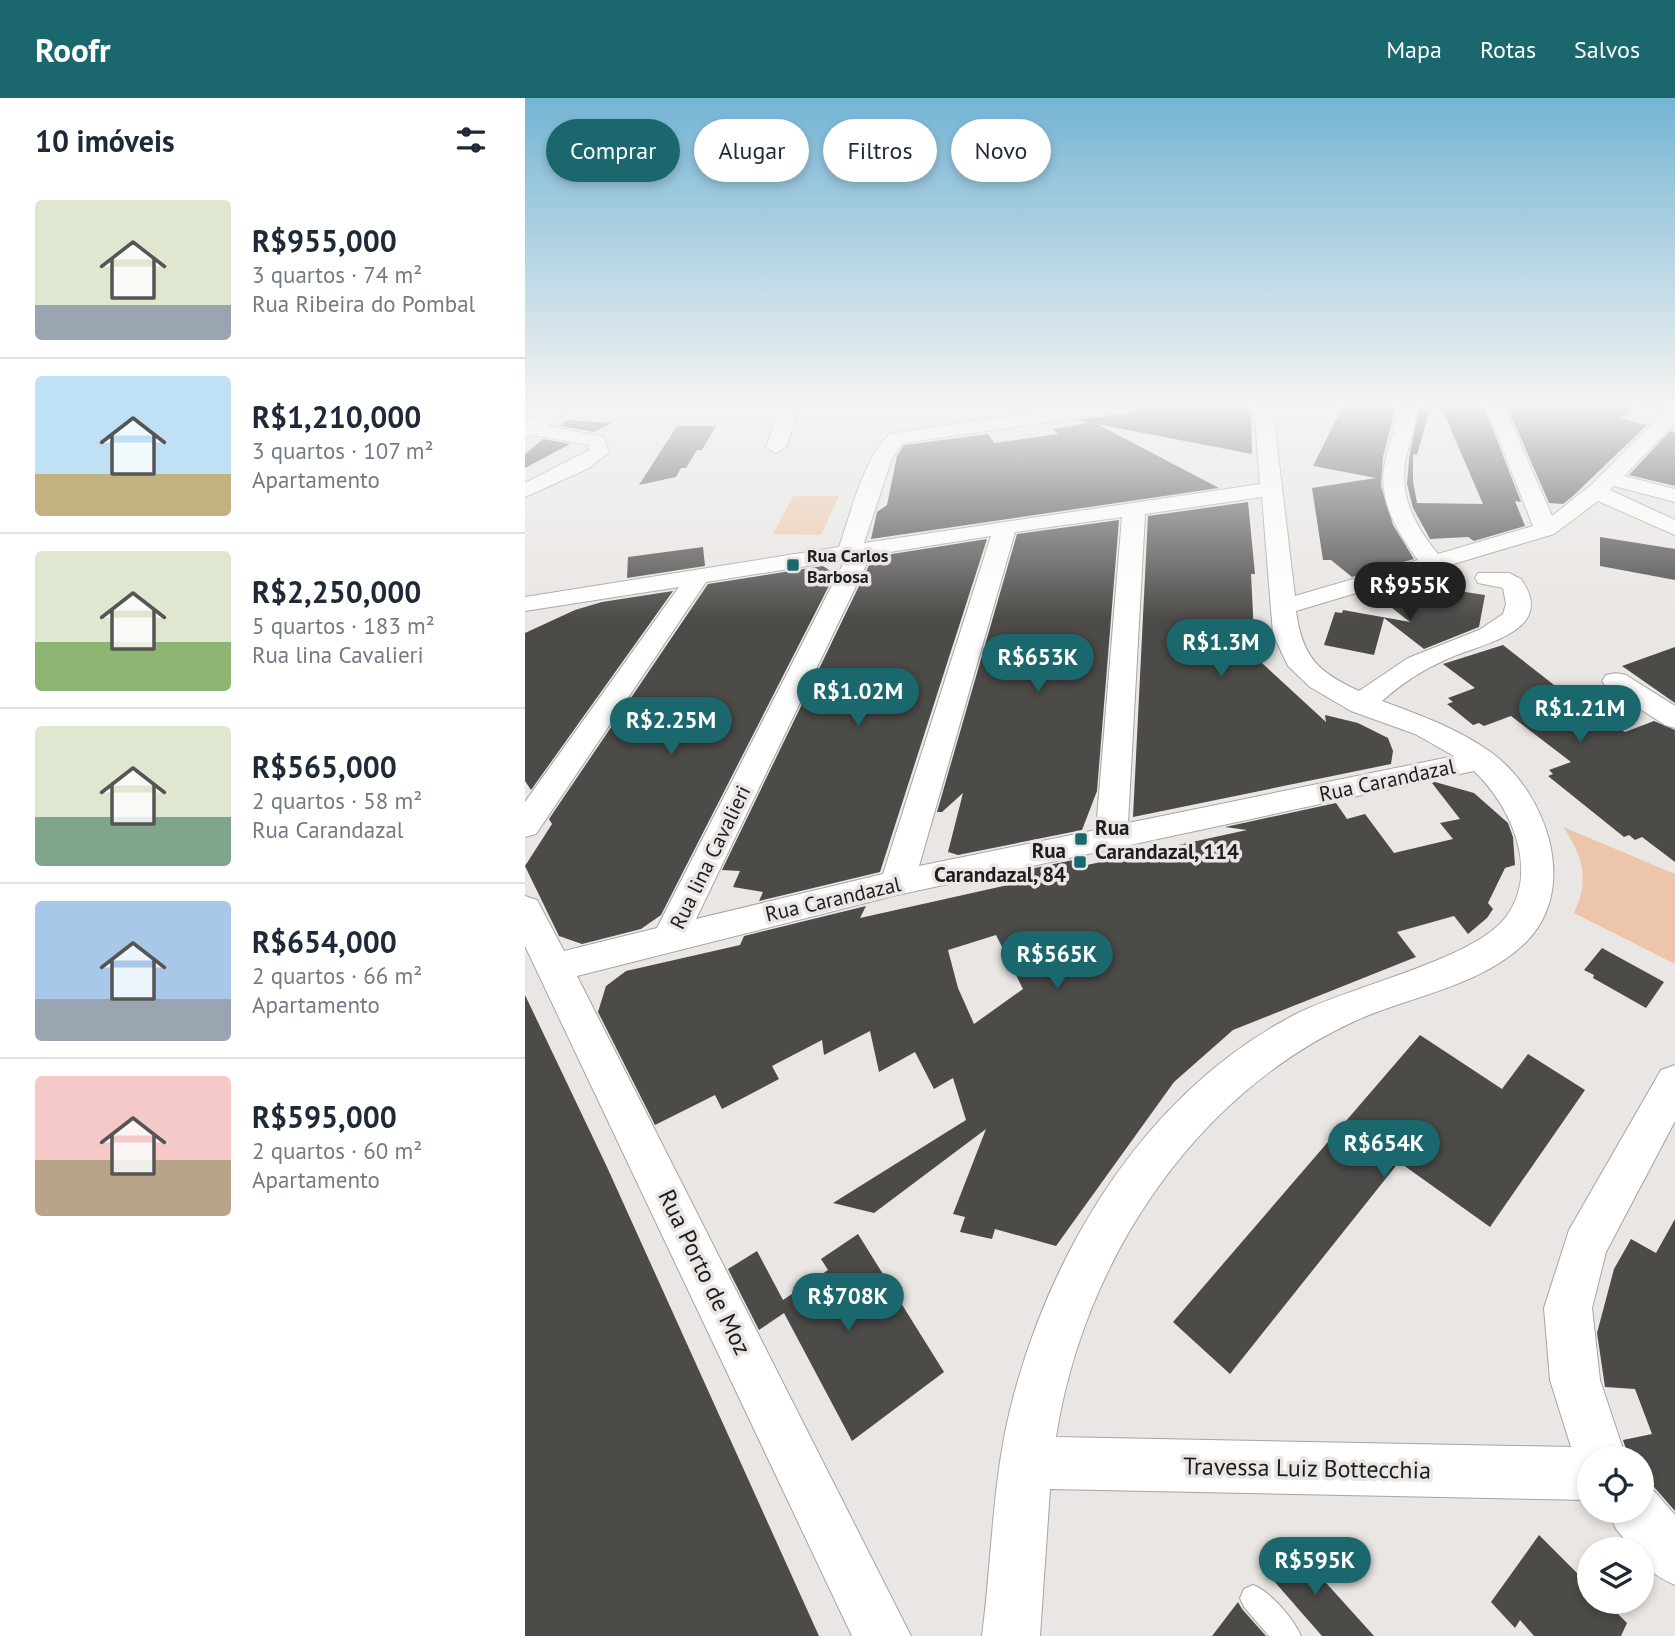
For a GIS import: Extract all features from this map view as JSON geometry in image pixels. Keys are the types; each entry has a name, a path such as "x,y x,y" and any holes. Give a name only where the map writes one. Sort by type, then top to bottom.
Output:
{"street":[{"path":"525,491 557,476"},
{"name":"Rua lina Cavalieri","path":"670,937 855,551 879,476"},
{"path":"1011,1636 1026,1462 1045,1373 1070,1299 1108,1225 1144,1172 1192,1113 1240,1071 1293,1032 1362,1002 1448,972 1494,949 1522,926 1537,895 1538,864 1530,830 1518,802 1482,760 1408,721 1361,705 1315,677 1295,658 1286,634 1271,476"},
{"path":"1393,476 1392,488 1398,513 1434,564"},
{"path":"1524,476 1546,529"},
{"path":"1284,607 1546,529 1567,517 1614,476"},
{"path":"1604,485 1675,496"},
{"path":"1604,485 1675,528"},
{"path":"531,607 699,575 1272,489"},
{"path":"1111,840 1134,509"},
{"path":"897,883 1005,527"},
{"path":"526,822 699,575"},
{"path":"1361,705 1377,689 1410,667 1493,632 1513,619 1520,600 1517,587 1509,580 1487,578"},
{"path":"1616,681 1675,719"},
{"name":"Rua Carandazal","path":"556,967 897,883 1482,760"},
{"name":"Rua Porto de Moz","path":"525,909 556,967 883,1636"},
{"path":"1595,1446 1575,1380 1568,1308 1585,1246 1675,1082"},
{"name":"Travessa Luiz Bottecchia","path":"1026,1462 1577,1474"},
{"path":"1646,1523 1675,1557"}],"lane":[{"path":"1253,1598 1287,1636"}],"shaded area":[{"path":"793,496 839,496 821,535 773,534"},
{"path":"1563,827 1675,874 1675,964 1574,913 1582,890 1582,868 1570,837"}],"building":[{"path":"645,476 677,476 676,477 639,485"},
{"path":"893,476 1196,476 1219,488 871,539 877,512 887,505"},
{"path":"1364,476 1382,476 1381,486 1393,525 1414,559 1352,577 1331,560 1323,560 1312,488 1376,478"},
{"path":"1408,476 1413,476 1417,503 1483,504 1471,476 1511,476 1521,502 1515,501 1525,526 1474,541 1468,537 1430,539 1413,508"},
{"path":"1537,476 1594,476 1563,504 1549,503"},
{"path":"1632,476 1675,476 1675,486"},
{"path":"1248,502 1255,574 1251,574 1254,634 1226,630 1326,722 1325,715 1358,723 1388,738 1393,751 1391,764 1133,817 1148,516"},
{"path":"1119,520 1097,791 1082,830 958,855 948,852 963,793 942,812 937,812 1017,534"},
{"path":"1600,537 1675,549 1675,580 1600,566"},
{"path":"987,539 880,872 759,901 763,892 733,887 740,871 722,870 873,557"},
{"path":"703,547 705,566 627,578 628,557"},
{"path":"823,566 835,574 661,915 641,929 582,944 559,936 525,866 552,824 549,819 708,584"},
{"path":"1439,588 1485,595 1479,627 1424,649 1384,618 1374,655 1324,645 1335,612 1342,613 1343,610 1410,622 1378,597 1435,607"},
{"path":"673,591 531,790 525,781 525,633 575,610 602,602"},
{"path":"1503,645 1572,699 1576,697 1625,732 1654,721 1675,730 1675,862 1642,837 1635,840 1629,835 1624,837 1548,776 1553,774 1549,770 1571,762 1511,716 1484,726 1479,723 1473,725 1447,704 1453,702 1448,698 1475,688 1443,664"},
{"path":"1675,647 1675,703 1622,666"},
{"path":"1432,783 1474,793 1508,823 1513,837 1515,865 1505,868 1488,903 1493,909 1487,918 1468,934 1454,916 1397,932 1416,957 1233,1030 1174,1082 1056,1246 995,1229 992,1239 960,1232 965,1217 953,1214 986,1129 874,1213 833,1203 966,1120 953,1078 934,1089 915,1052 879,1072 870,1031 824,1055 822,1040 772,1066 779,1079 722,1109 715,1095 655,1125 598,1012 606,986 626,971 740,945 744,936 866,906 860,918 1030,880 1011,873 1087,857 1087,865 1247,830 1225,827 1336,803 1347,819 1365,814 1394,853 1453,839 1440,823 1460,819","holes":["996,935 1023,989 974,1024 958,988 948,950"]},
{"path":"1602,948 1664,982 1646,1008 1593,978 1594,975 1584,970"},
{"path":"525,995 607,1167 819,1636 525,1636"},
{"path":"1420,1035 1502,1089 1528,1054 1585,1090 1490,1227 1399,1162 1230,1374 1173,1322"},
{"path":"1675,1219 1675,1511 1654,1487 1654,1446 1625,1446 1623,1440 1652,1434 1635,1389 1605,1387 1597,1333 1614,1269 1631,1239 1656,1253"},
{"path":"858,1234 944,1372 852,1441 784,1313 759,1330 728,1269 757,1251 783,1300 828,1270 821,1259"},
{"path":"1539,1535 1577,1573 1577,1614 1618,1614 1627,1623 1621,1636 1534,1636 1520,1620 1515,1628 1491,1602"},
{"path":"1290,1543 1374,1636 1322,1636 1267,1573"},
{"path":"1238,1602 1242,1609 1266,1636 1212,1636"}],"place":[{"name":"Rua Carlos Barbosa","path":"793,565"},
{"name":"Rua Carandazal, 114","path":"1081,839"},
{"name":"Rua Carandazal, 84","path":"1080,862"}]}
